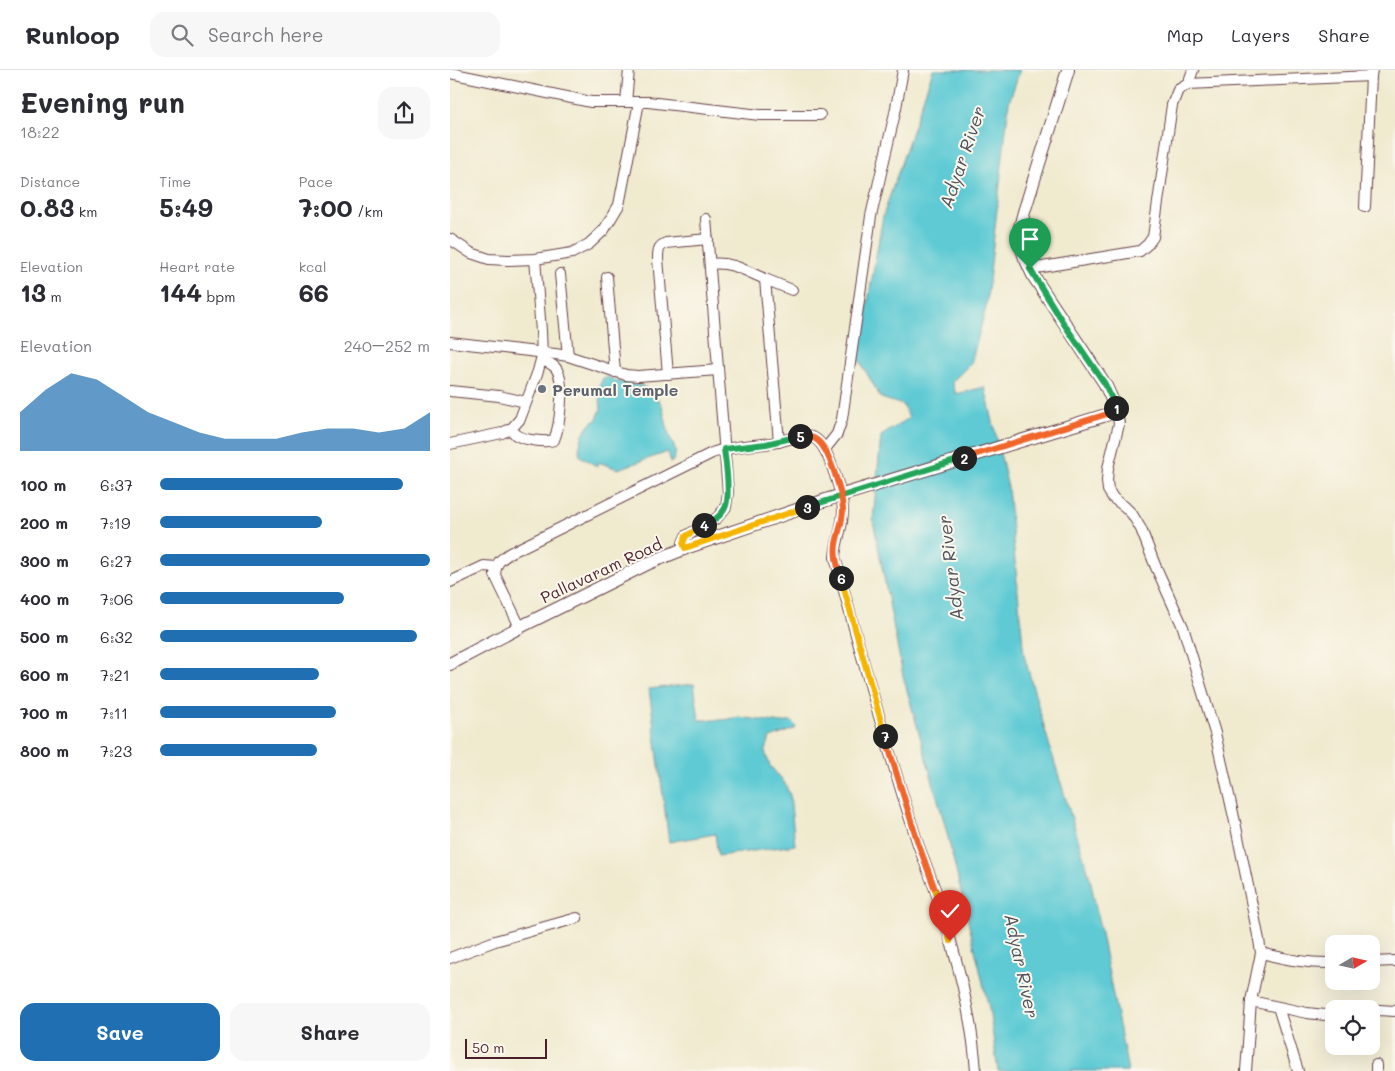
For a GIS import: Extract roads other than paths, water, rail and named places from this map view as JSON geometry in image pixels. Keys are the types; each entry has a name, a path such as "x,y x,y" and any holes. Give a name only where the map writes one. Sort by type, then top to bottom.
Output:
{"street":[{"path":"626,102 629,70"},
{"path":"825,449 837,434 842,419 870,224 903,70"},
{"path":"1068,70 1029,193 1020,228 1021,246 1030,269 1064,324 1105,384 1117,411 1119,424 1108,468 1106,481 1108,490 1113,498 1132,514 1141,529 1183,627 1215,733 1259,940 1260,953 1251,1001 1246,1071"},
{"path":"1188,84 1193,70"},
{"path":"450,73 591,102 657,102 760,115 820,115"},
{"path":"1030,269 1140,251 1148,244 1153,237 1172,105 1178,90 1188,84 1372,73 1365,207"},
{"path":"450,239 471,254 489,259 508,260 535,259 572,253 588,244 604,230 619,204 639,102"},
{"path":"685,548 683,543 686,536 717,518 726,507 728,492 706,220"},
{"path":"668,374 658,250 666,242 708,239"},
{"path":"450,444 502,433 520,419 538,371 541,356 541,331 535,259"},
{"path":"710,264 721,262 731,264 792,290"},
{"path":"560,274 568,356"},
{"path":"607,277 615,372"},
{"path":"766,279 779,442"},
{"path":"450,342 541,356 568,356 626,375 638,376 718,370"},
{"path":"510,428 519,437 548,442 554,440 561,401 561,383 558,371 541,356"},
{"path":"450,391 499,396 526,402"},
{"name":"Pallavaram Road","path":"450,664 649,563 685,548 829,499 1117,411"},
{"path":"520,627 495,575 496,566 500,560 510,553 698,459 724,449 779,442 802,436 817,440 825,449 830,461 842,504 841,528 836,544 835,557 896,774 940,904 961,979 971,1024 976,1071"},
{"path":"450,582 484,566 496,566"},
{"path":"450,958 495,941 577,918"},
{"path":"1260,953 1296,961 1325,964"},
{"path":"1380,961 1395,960"},
{"path":"1251,1001 1325,1015"},
{"path":"1278,1007 1298,1071"},
{"path":"1380,1010 1395,1011"}],"water":[{"name":"Adyar River","path":"933,70 1020,70 1009,102 986,308 971,363 952,382 956,394 985,387 1008,488 1024,655 1090,878 1128,1071 998,1071 989,1008 945,825 903,676 873,520 881,436 909,418 903,405 881,398 858,358 883,216"},
{"path":"608,377 619,382 643,386 653,393 662,405 669,435 676,451 671,463 668,452 618,469 598,462 598,467 580,456 579,449 583,434 589,425 597,419 601,409 599,387 603,378"},
{"path":"694,684 699,720 723,720 739,717 782,723 791,721 796,726 795,729 770,738 765,752 770,766 784,782 790,795 795,845 718,856 715,834 669,842 649,689"}],"place":[{"name":"Perumal Temple","path":"542,389"}]}
